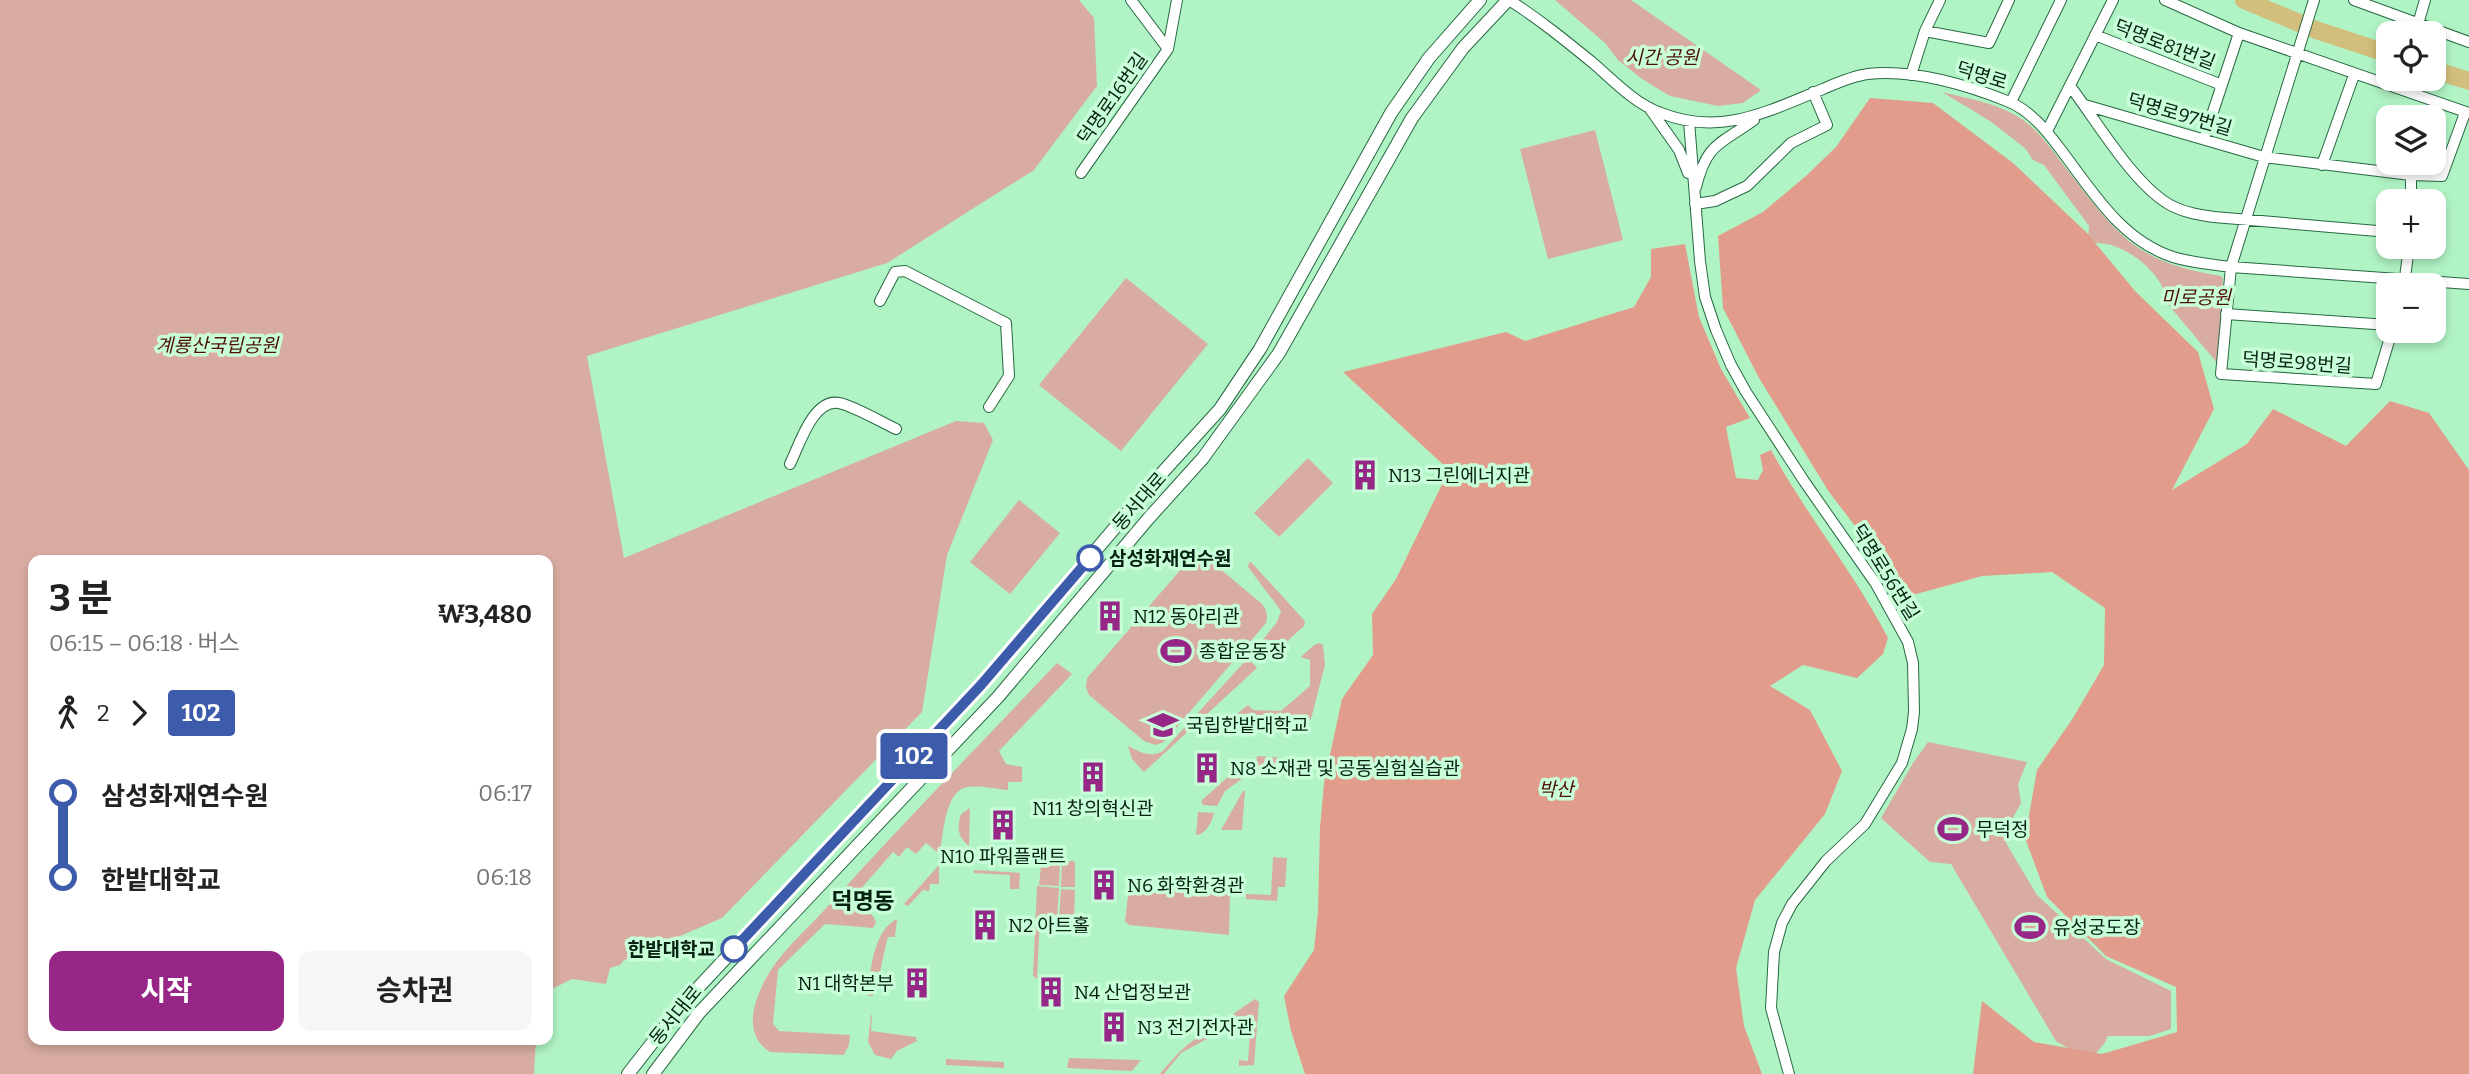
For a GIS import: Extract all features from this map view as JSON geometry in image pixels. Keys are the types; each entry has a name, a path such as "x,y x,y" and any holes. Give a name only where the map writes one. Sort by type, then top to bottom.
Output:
{"street":[{"path":"1130,0 1168,49"},
{"name":"덕명로16번길","path":"1081,173 1168,49 1177,0"},
{"name":"동서대로","path":"628,1074 681,1006 981,685 1153,483 1220,409 1260,349 1391,113 1429,58 1480,0"},
{"name":"동서대로","path":"653,1074 699,1013 998,697 1203,458 1279,353 1412,118 1463,48 1508,0"},
{"name":"덕명로","path":"1508,0 1537,18 1624,90 1650,108 1689,121 1721,123 1760,115 1845,79 1866,74 1911,75 1980,91 2011,102 2047,131 2110,214 2130,234 2149,247 2192,262 2376,279"},
{"path":"1911,75 1940,0"},
{"path":"1926,31 1989,44 2009,0"},
{"path":"2011,102 2061,0"},
{"name":"덕명로81번길","path":"2047,131 2113,0"},
{"path":"2165,0 2239,33 2298,51 2354,75 2467,113"},
{"path":"2231,267 2314,0"},
{"path":"2354,0 2411,21"},
{"path":"2419,21 2425,0"},
{"path":"2204,139 2239,33"},
{"path":"2446,34 2469,42"},
{"name":"덕명로81번길","path":"2095,36 2222,85"},
{"path":"2322,165 2354,75"},
{"path":"2070,86 2136,173 2170,205 2196,214 2376,231"},
{"path":"1694,200 1715,201 1747,186 1791,143 1827,125 1813,92"},
{"name":"덕명로97번길","path":"2085,105 2264,157 2376,171"},
{"path":"1650,108 1679,150 1694,200"},
{"name":"덕명로97번길","path":"2446,166 2467,113"},
{"path":"1694,200 1700,171 1712,149 1760,115"},
{"name":"덕명로56번길","path":"1689,121 1694,200 1705,297 1731,365 1804,481 1876,584 1908,642 1913,663 1914,712 1902,763 1865,824 1826,861 1792,904 1779,932 1774,952 1771,1008 1789,1074"},
{"path":"2411,175 2411,189"},
{"name":"덕명로97번길","path":"2411,175 2442,175"},
{"name":"덕명로98번길","path":"2231,267 2221,374 2376,384 2388,343"},
{"path":"880,302 895,272 905,271 1006,323 1010,376 989,407"},
{"name":"덕명로","path":"2446,283 2469,284"},
{"path":"2226,314 2376,324"},
{"path":"790,464 816,412 826,404 838,403 896,429"}],"green space":[{"name":"계룡산국립공원","path":"0,0 1079,0 1094,18 1097,86 1034,170 887,263 587,356 624,558 956,421 984,423 993,440 947,555 922,712 722,918 624,960 620,965 610,968 606,984 572,979 553,988 553,555 28,555 28,1045 536,1045 534,1074 0,1074"},
{"name":"시간 공원","path":"1555,0 1631,0 1761,90 1743,103 1718,106 1670,96 1618,60 1605,43"},
{"name":"미로공원","path":"1942,92 1994,106 2014,114 2029,125 2046,142 2114,227 2147,253 2191,270 2221,276 2223,279 2218,364 2167,303 2161,284 2147,267 2120,248 2088,242 2089,226 2044,165 2033,160 2025,148 1990,121"},
{"path":"1870,98 1933,103 2013,163 2087,233 2135,291 2198,352 2214,409 2172,490 2247,444 2273,409 2346,446 2390,401 2429,413 2469,470 2469,1074 1973,1074 1982,1001 2034,1042 2102,1054 2177,1032 2176,987 2106,956 2047,897 2025,838 2037,770 2073,718 2104,665 2105,608 2052,572 1982,576 1909,596 1829,492 1759,378 1723,308 1718,236 1763,212 1806,176 1836,147"},
{"path":"1595,130 1623,240 1548,259 1520,149"},
{"name":"박산","path":"1685,244 1699,317 1721,369 1750,418 1726,427 1736,478 1758,480 1763,470 1760,455 1771,450 1888,638 1883,654 1857,678 1803,665 1770,686 1810,710 1842,771 1825,814 1755,900 1736,968 1744,1026 1762,1074 1305,1074 1291,1031 1284,996 1314,950 1324,783 1342,699 1373,655 1372,614 1396,579 1449,470 1343,372 1506,332 1525,341 1634,307 1651,277 1651,249"},
{"path":"1126,278 1208,344 1121,451 1039,385"},
{"path":"1308,458 1333,483 1279,537 1254,513"},
{"path":"1019,500 1060,533 1010,594 970,562"},
{"name":"종합운동장","path":"1197,556 1207,558 1261,603 1266,612 1266,623 1164,742 1155,745 1144,741 1089,695 1087,678 1189,560"},
{"path":"1251,562 1305,621 1304,626 1264,662 1254,651 1277,622 1281,611 1248,567"},
{"path":"1319,643 1323,645 1325,665 1311,719 1232,718 1248,705 1253,710 1281,711 1310,686 1310,660 1301,657"},
{"path":"1248,658 1257,668 1144,772 1132,759 1128,746 1149,754 1163,751"},
{"path":"1057,663 1072,674 999,751 1006,764 1022,767 1022,782 1008,782 1008,790 978,786 960,790 954,796 947,813 940,850 937,852 926,843 916,854 907,847 899,857 893,852 852,899 873,916 876,922 873,928 825,924 778,970 773,1024 779,1031 850,1035 844,1055 770,1052 758,1040 753,1016 760,991 773,966"},
{"name":"유성궁도장","path":"1928,742 2027,762 2018,784 2021,803 2010,823 2006,843 2037,895 2106,959 2171,991 2171,1029 2150,1036 2108,1036 2089,1061 2056,1041 1951,864 1930,862 1881,818"},
{"path":"1257,756 1300,759 1297,773 1255,772"},
{"path":"1248,759 1251,763 1250,773 1225,791 1217,806 1203,805 1201,801"},
{"path":"1243,791 1242,830 1221,830"},
{"path":"970,808 969,846 962,839 959,827 961,814"},
{"path":"1198,812 1214,813 1208,827 1196,835"},
{"path":"1273,857 1287,858 1285,887 1278,887 1277,901 1246,899 1246,894 1271,895"},
{"path":"1062,861 1075,863 1075,887 1061,887"},
{"path":"1060,863 1059,886 1039,885 1041,867"},
{"path":"939,865 939,884 930,884 929,891 923,890 908,906 904,904"},
{"path":"974,870 1020,873 1019,889 1010,889 1010,875 974,873"},
{"path":"1037,886 1059,888 1057,919 1040,918 1037,979 1033,976"},
{"path":"1168,887 1182,887 1185,895 1230,894 1229,935 1129,925 1125,921 1131,890 1164,893"},
{"path":"1061,889 1075,890 1074,919 1059,918"},
{"path":"897,919 895,937 888,937 875,992 873,996 869,996 867,994 874,952 883,932"},
{"path":"1255,999 1259,1002 1254,1065 1239,1066 1239,1060 1248,1061 1250,1031 1223,1027 1224,1020"},
{"path":"871,1015 871,1031 916,1037 917,1041 897,1051 891,1059 875,1055 868,1042"},
{"path":"1214,1030 1216,1034 1181,1053 1164,1074 1160,1074 1191,1042"},
{"path":"1069,1058 1141,1060 1132,1071 1067,1068"},
{"path":"946,1059 1004,1062 1004,1068 946,1065"}],"waterway":[{"path":"2244,0 2316,30 2376,50"},
{"path":"2446,74 2469,81"}],"bus line":[{"name":"102","path":"734,949 981,685 1090,558"}],"place":[{"name":"N13 그린에너지관","path":"1365,475"},
{"name":"삼성화재연수원","path":"1090,558"},
{"name":"N12 동아리관","path":"1110,616"},
{"name":"종합운동장","path":"1176,651"},
{"name":"국립한밭대학교","path":"1163,725"},
{"name":"N8 소재관 및 공동실험실습관","path":"1207,768"},
{"name":"N11 창의혁신관","path":"1093,777"},
{"name":"N10 파워플랜트","path":"1003,825"},
{"name":"무덕정","path":"1953,829"},
{"name":"N6 화학환경관","path":"1104,885"},
{"name":"N2 아트홀","path":"985,925"},
{"name":"유성궁도장","path":"2030,927"},
{"name":"한밭대학교","path":"734,949"},
{"name":"N1 대학본부","path":"917,983"},
{"name":"N4 산업정보관","path":"1051,992"},
{"name":"N3 전기전자관","path":"1114,1027"}],"district":[{"name":"덕명동","path":"863,901"}]}
